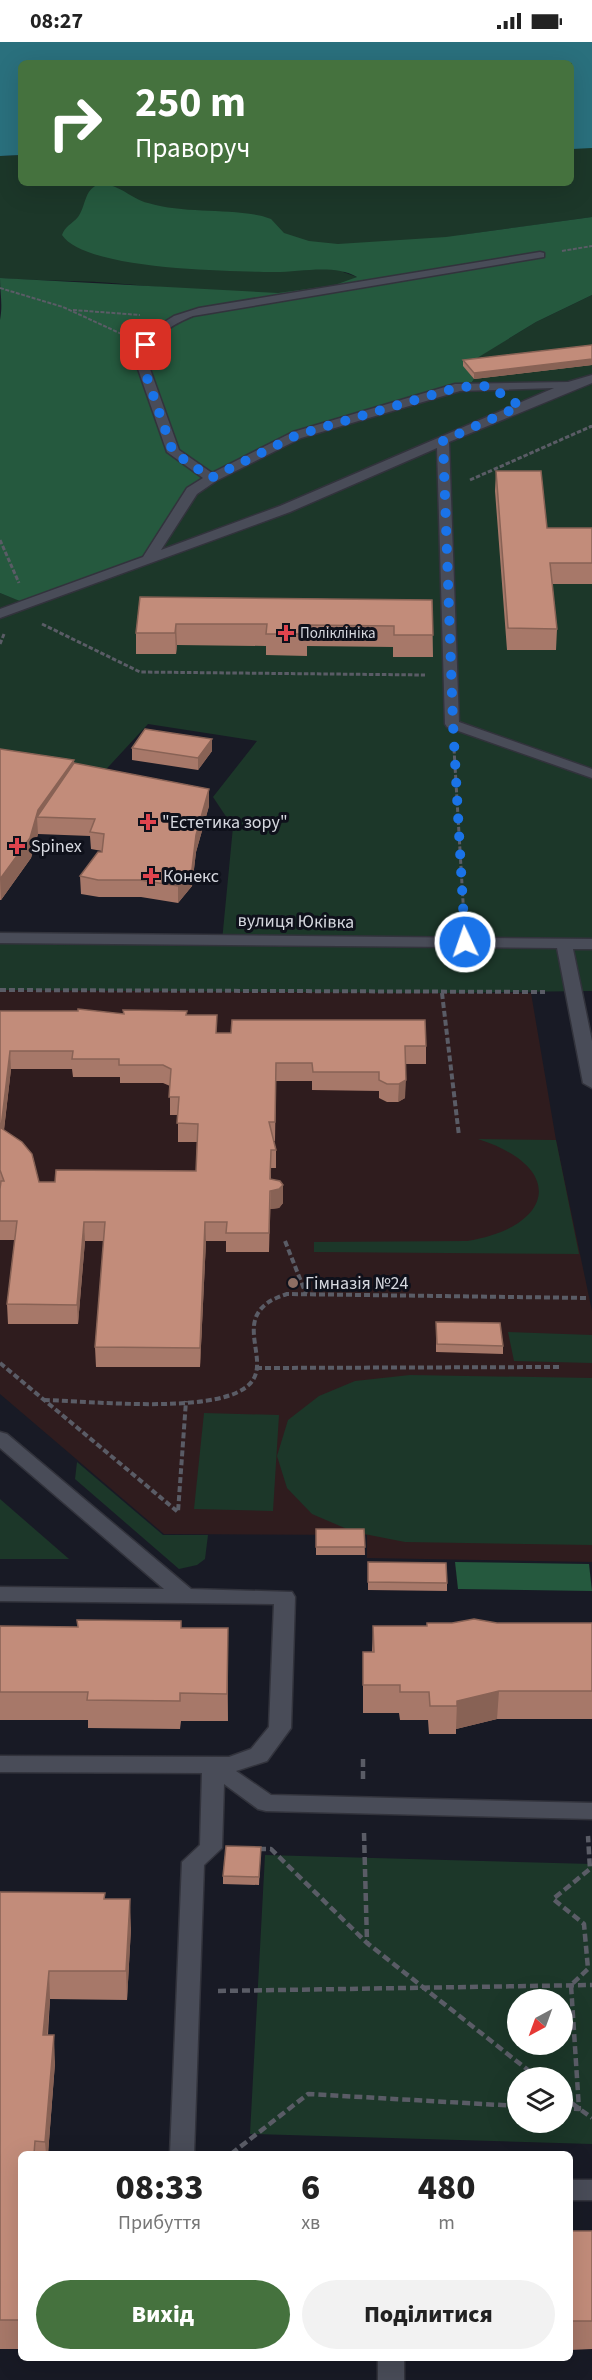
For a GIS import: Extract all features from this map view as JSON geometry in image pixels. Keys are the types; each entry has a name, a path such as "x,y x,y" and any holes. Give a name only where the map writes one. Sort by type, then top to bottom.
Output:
{"street":[{"path":"211,478 173,452 144,369 141,355 146,345 176,318 204,310 540,255"},
{"path":"4,611 285,509 520,406 573,384 592,379"},
{"path":"149,558 184,500 211,478 286,440 311,430 459,387 573,384"},
{"path":"489,386 520,406"},
{"path":"443,441 453,724 592,774"},
{"name":"вулиця Юківка","path":"0,938 592,944"},
{"path":"564,943 592,1083"},
{"path":"0,1438 186,1596"},
{"path":"0,1594 285,1597 280,1728 259,1755 238,1763 213,1766 0,1764"},
{"path":"213,1766 266,1803 589,1811"},
{"path":"182,2151 193,1862 211,1848 213,1766"},
{"path":"573,2190 592,2190"},
{"path":"391,2361 391,2380"}],"path":[{"path":"540,255 592,246"},
{"path":"0,288 69,310 146,345"},
{"path":"69,310 176,318"},
{"path":"444,492 592,426"},
{"path":"0,540 27,604"},
{"path":"4,611 140,672 453,675"},
{"path":"453,724 465,942"},
{"path":"0,990 442,993 572,991"},
{"path":"442,993 459,1136"},
{"path":"285,1241 306,1294"},
{"path":"44,1400 186,1401 218,1399 239,1392 253,1380 256,1368 255,1317 265,1303 287,1294 589,1298"},
{"path":"0,1364 178,1512 186,1401"},
{"path":"256,1368 559,1367"},
{"path":"363,1759 367,1943"},
{"path":"571,1985 588,1969 584,1924 553,1899 590,1869 589,1811"},
{"path":"211,1848 271,1849 367,1943 524,2067"},
{"path":"571,1985 579,2109"},
{"path":"187,1992 592,1985"},
{"path":"235,2151 308,2094 507,2105"},
{"path":"573,2104 592,2118"},
{"path":"573,2109 579,2109"}],"shaded area":[{"name":"Гімназія №24","path":"0,990 531,993 556,1140 592,1311 592,1562 367,1558 367,1535 164,1534 0,1394"}],"green space":[{"path":"592,119 592,217 462,235 343,272 357,277 335,286 308,291 244,293 0,278 0,156 18,155 18,186 574,186 574,120"},
{"path":"113,186 141,201 162,206 262,216 271,219 284,233 309,241 338,244 446,237 592,217 592,295 536,322 464,366 474,379 472,382 311,430 200,485 149,558 27,604 0,593 0,278 278,293 335,285 357,277 337,270 271,272 192,269 127,262 98,255 76,247 62,235 81,213 87,195 93,188"},
{"path":"592,295 592,991 442,993 0,990 0,940 222,941 233,827 213,797 257,741 148,724 99,777 0,764 0,593 28,604 184,499 286,440 472,382 474,379 463,366 536,322"},
{"path":"478,1139 556,1140 579,1254 314,1252 314,1242 467,1241 496,1234 518,1223 532,1210 538,1196 537,1180 526,1165 507,1151"},
{"path":"508,1332 592,1335 592,1363 514,1361"},
{"path":"410,1375 592,1378 592,1545 405,1542 354,1532 312,1514 287,1488 277,1456 288,1420 319,1396 355,1381"},
{"path":"204,1413 279,1415 273,1511 194,1509"},
{"path":"77,1462 163,1535 208,1535 205,1559 197,1565 179,1569 75,1479"},
{"path":"0,1499 69,1559 0,1559"},
{"path":"455,1562 589,1564 592,1591 458,1589"},
{"path":"265,1855 592,1864 592,2144 250,2134"}],"water":[{"path":"0,42 592,42 592,148 574,149 574,60 18,60 18,155 0,156"}],"building":[{"path":"592,345 592,359 474,373 463,360"},
{"path":"496,471 541,471 547,528 592,528 592,563 550,563 557,629 508,628"},
{"path":"140,597 432,600 433,635 394,635 394,626 307,625 307,634 266,634 267,624 176,624 175,633 136,633"},
{"path":"145,729 212,739 198,758 132,748"},
{"name":"Spinex","path":"0,749 74,760 38,810 30,838 0,879"},
{"path":"74,763 209,789 196,835 192,869 178,886 140,880 98,880 80,876 98,852 102,852 104,834 90,832 95,819 37,817"},
{"path":"78,1009 124,1014 123,1010 187,1011 186,1015 217,1015 216,1033 231,1033 232,1020 425,1020 426,1046 405,1046 406,1080 399,1084 387,1084 379,1080 379,1072 313,1072 312,1063 276,1063 275,1122 269,1122 276,1150 271,1150 270,1179 280,1181 283,1185 279,1189 270,1191 269,1233 226,1233 227,1222 205,1222 200,1348 95,1347 105,1222 84,1222 77,1305 7,1304 17,1221 0,1221 0,1189 1,1181 4,1181 0,1170 0,1011 78,1011","holes":["10,1051 73,1051 72,1059 119,1059 119,1065 163,1065 171,1069 169,1097 179,1097 177,1123 198,1124 196,1171 56,1170 55,1182 39,1182 32,1154 22,1142 1,1128"]},
{"path":"436,1322 500,1323 503,1346 437,1344"},
{"path":"316,1529 364,1529 365,1547 316,1547"},
{"path":"368,1562 446,1563 447,1583 368,1582"},
{"path":"474,1619 497,1623 592,1623 592,1691 499,1691 457,1701 457,1706 430,1706 429,1692 400,1692 400,1685 363,1685 363,1652 374,1652 373,1626 427,1626 427,1623 452,1623"},
{"path":"77,1620 181,1621 181,1628 228,1628 227,1694 180,1693 180,1701 87,1700 88,1692 0,1692 0,1626 78,1627"},
{"path":"226,1846 261,1847 259,1877 223,1876"},
{"path":"0,1892 105,1893 104,1899 130,1899 126,1971 49,1971 43,2035 54,2035 45,2142 35,2141 34,2151 18,2151 18,2320 0,2320"},
{"path":"573,2231 592,2231 592,2321 573,2321"}],"place":[{"name":"Поліклініка","path":"286,633"},
{"name":"\"Естетика зору\"","path":"148,822"},
{"name":"Spinex","path":"17,846"},
{"name":"Конекс","path":"151,876"},
{"name":"Гімназія №24","path":"293,1283"}],"route":[{"path":"146,345 141,360 173,452 211,478 297,435 459,387 489,386 520,406 443,441 453,724 465,942"}]}
